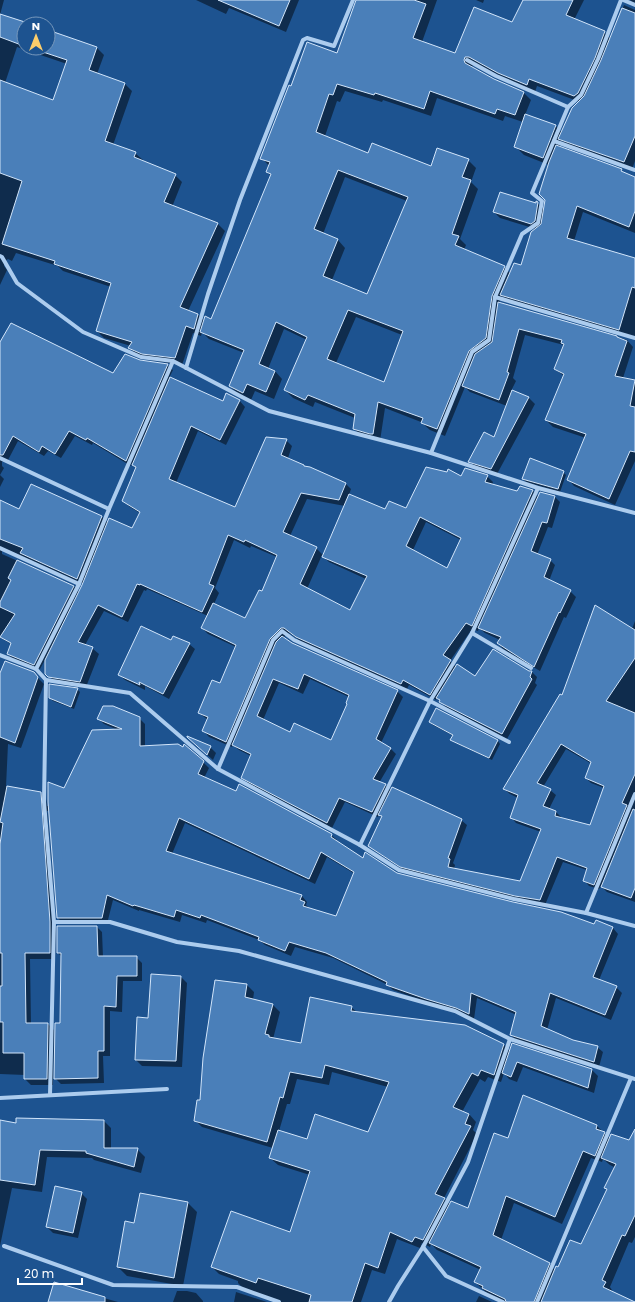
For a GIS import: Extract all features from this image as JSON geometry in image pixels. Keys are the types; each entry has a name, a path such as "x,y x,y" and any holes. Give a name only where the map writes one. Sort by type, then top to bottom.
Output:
{"street":[{"path":"186,368 208,294 240,200 303,40 307,38 334,46 352,0"},
{"path":"431,453 472,352 489,340 495,297 522,234 538,223 542,201 532,193 568,107 581,95 598,59 622,0 635,5"},
{"path":"467,60 496,76 568,107"},
{"path":"554,141 635,170"},
{"path":"0,256 17,283 83,332 141,357 173,361 269,411 431,453 538,488 635,513"},
{"path":"495,297 635,338"},
{"path":"36,669 79,584 108,509 173,361"},
{"path":"0,458 108,509"},
{"path":"360,845 430,701 472,633 538,488"},
{"path":"0,548 79,584"},
{"path":"218,769 273,640 282,631 294,640 430,701 509,742"},
{"path":"472,633 531,668"},
{"path":"0,655 36,669 46,680 130,693 218,769 360,845 399,870 514,899 586,913 635,926"},
{"path":"46,680 44,802 54,922 50,1095"},
{"path":"586,913 635,794"},
{"path":"54,922 110,922 178,942 239,951 455,1011 510,1039 633,1079 537,1302"},
{"path":"389,1302 423,1247 468,1162 510,1039"},
{"path":"0,1098 167,1089"},
{"path":"4,1246 113,1285 237,1287 279,1302"},
{"path":"423,1247 446,1276 503,1302"}],"building":[{"path":"218,0 290,0 279,26"},
{"path":"356,0 414,0 426,4 413,38 455,53 474,7 512,22 523,0 573,0 566,15 605,31 595,58 578,93 574,96 529,79 527,85 498,73 469,57 465,57 465,63 494,79 524,92 515,115 497,109 495,114 430,91 424,109 375,93 374,95 337,84 333,95 329,94 316,132 368,153 372,143 431,166 437,148 469,159 462,177 471,180 452,234 459,236 455,245 505,266 492,296 486,338 469,351 437,429 421,423 423,418 378,402 373,434 370,434 353,429 355,414 308,395 305,400 284,390 307,337 276,322 259,364 275,371 266,392 247,384 243,393 229,386 244,350 200,332 205,316 211,319 271,174 266,172 270,162 260,159 289,85 291,86 307,42 337,53","holes":["338,170 408,197 367,294 323,276 338,239 314,229","348,310 403,331 384,382 327,359"]},
{"path":"622,8 635,13 635,136 624,162 558,139 572,108 584,96 601,60"},
{"path":"0,14 16,19 16,43 0,37"},
{"path":"56,33 97,47 89,70 125,83 105,141 136,152 134,157 176,174 164,202 218,223 180,307 198,314 194,329 186,326 175,358 142,354 128,348 132,342 96,331 111,283 54,264 55,261 2,244 22,181 0,173 0,80 53,100 67,60 55,56"},
{"path":"525,114 556,125 543,158 514,147"},
{"path":"556,145 622,169 621,171 635,177 635,211 629,227 577,206 567,238 635,258 635,288 632,287 619,330 500,295 514,263 521,265 531,232 541,224 545,200 539,194"},
{"path":"500,192 536,203 536,201 538,202 535,221 531,224 493,212"},
{"path":"498,302 617,336 627,341 615,376 635,380 630,406 635,407 635,452 630,451 609,499 567,480 586,434 545,420 564,374 554,369 564,344 561,343 562,340 519,329 507,372 509,373 499,400 462,386 475,354 492,342"},
{"path":"11,323 113,373 125,354 140,360 168,364 126,461 87,438 86,440 69,431 55,454 42,446 39,452 13,436 3,455 0,455 0,342"},
{"path":"170,377 223,401 226,393 240,400 220,440 191,426 169,479 235,507 266,437 287,439 281,455 346,483 339,500 301,493 283,532 317,547 300,584 350,610 367,576 322,557 349,494 385,509 389,501 406,508 426,467 447,472 448,469 461,476 465,468 488,475 485,482 517,491 520,486 533,490 472,626 466,623 443,655 451,660 430,695 403,680 401,684 296,637 284,628 281,628 270,639 226,742 202,731 208,717 198,713 212,680 220,683 236,645 201,628 213,603 245,618 259,590 262,591 277,555 245,540 244,542 228,535 209,584 214,586 202,612 137,584 122,617 98,605 78,642 93,647 80,682 48,677 45,674 45,660 82,585 109,518 132,528 140,512 122,501 136,467 132,465","holes":["420,517 461,538 447,568 406,546"]},
{"path":"512,390 529,397 491,469 468,462 484,432 494,437"},
{"path":"530,458 564,471 558,489 522,479"},
{"path":"31,484 102,516 77,579 20,553 23,548 0,539 0,500 19,509"},
{"path":"540,492 555,496 547,523 542,522 531,551 551,559 544,577 571,590 560,613 559,612 534,667 497,643 501,637 478,628"},
{"path":"17,560 74,586 34,665 7,654 11,643 0,637 15,614 0,607 0,602 11,580 8,578"},
{"path":"595,605 635,630 635,658 606,701 635,713 635,774 622,803 627,805 594,885 583,881 587,868 557,857 540,900 515,896 400,867 368,846 382,816 378,815 392,787 462,819 448,858 450,859 448,867 520,881 541,829 510,818 518,795 503,789 560,694 562,695","holes":["561,744 591,762 585,778 604,786 590,825 555,816 556,811 543,806 551,789 537,783"]},
{"path":"141,626 171,640 173,636 190,643 163,694 139,682 140,685 118,675"},
{"path":"282,636 292,643 398,690 376,739 391,748 373,779 386,784 372,812 339,798 327,823 241,778 251,754 232,745 276,642","holes":["304,674 349,695 347,704 331,740 294,723 290,732 257,716 273,679 298,689"]},
{"path":"493,649 529,671 532,671 530,677 532,679 502,734 439,702 440,700 436,698 457,664 475,676"},
{"path":"5,661 34,672 38,677 15,743 0,737 0,673"},
{"path":"49,684 78,688 71,707 49,698"},
{"path":"103,706 113,706 140,717 140,746 178,744 183,747 184,744 204,761 198,774 236,791 239,784 332,834 331,837 363,858 365,852 397,873 513,902 561,912 594,924 596,920 613,927 593,977 617,986 605,1015 550,993 541,1026 573,1040 598,1046 594,1062 510,1035 516,1012 471,993 469,1014 456,1008 386,985 387,982 326,953 289,942 285,951 258,940 259,937 201,915 200,918 176,910 174,917 134,905 133,906 107,895 102,918 57,918 48,802 48,782 64,788 92,730 122,729 97,719","holes":["179,818 309,879 321,852 354,872 336,916 303,906 305,902 300,900 302,895 166,851"]},
{"path":"436,708 498,740 489,758 450,740 453,735 429,722"},
{"path":"187,737 211,746 207,755"},
{"path":"7,786 41,792 50,922 50,953 25,953 26,1023 48,1023 47,1079 24,1079 24,1053 3,1053 3,1022 0,1022 2,953 0,953 0,844 3,823 0,822"},
{"path":"633,809 635,810 635,888 631,898 601,887"},
{"path":"57,926 97,926 98,956 137,956 137,976 117,976 116,1007 104,1006 104,1051 98,1051 98,1078 54,1079 55,1023 60,1023 61,953 57,953"},
{"path":"151,974 181,976 176,1061 135,1060 137,1017 148,1018"},
{"path":"215,980 247,984 245,997 273,1004 265,1034 269,1035 269,1037 301,1043 310,997 352,1006 351,1011 465,1025 504,1044 494,1075 481,1070 478,1076 472,1073 453,1107 469,1114 465,1124 471,1126 435,1194 445,1198 423,1240 415,1237 412,1242 390,1232 378,1268 365,1263 352,1302 309,1302 311,1295 258,1278 256,1283 211,1267 231,1211 290,1232 310,1171 269,1158 278,1130 307,1139 315,1114 368,1132 389,1082 325,1065 322,1078 290,1072 283,1098 280,1097 267,1142 194,1121 197,1100 200,1100 203,1058"},
{"path":"512,1043 592,1069 588,1088 517,1062 511,1077 502,1073"},
{"path":"523,1095 597,1125 596,1129 605,1132 595,1156 583,1151 555,1217 506,1196 493,1235 550,1263 534,1302 506,1302 505,1299 482,1288 483,1286 474,1282 481,1267 429,1243 451,1201 468,1208 494,1133 508,1138"},
{"path":"16,1118 104,1120 104,1148 138,1148 134,1167 86,1153 86,1151 40,1150 35,1185 0,1180 0,1120 16,1123"},
{"path":"635,1129 635,1215 625,1236 622,1235 602,1280 606,1282 603,1287 635,1302 541,1302 556,1266 558,1267 570,1240 581,1244 607,1189 604,1188 616,1164 601,1158 611,1134 629,1140"},
{"path":"55,1186 82,1192 73,1233 46,1227"},
{"path":"140,1193 188,1202 174,1278 117,1267 125,1221 134,1223"},
{"path":"54,1282 105,1297 105,1302 48,1302"}]}
